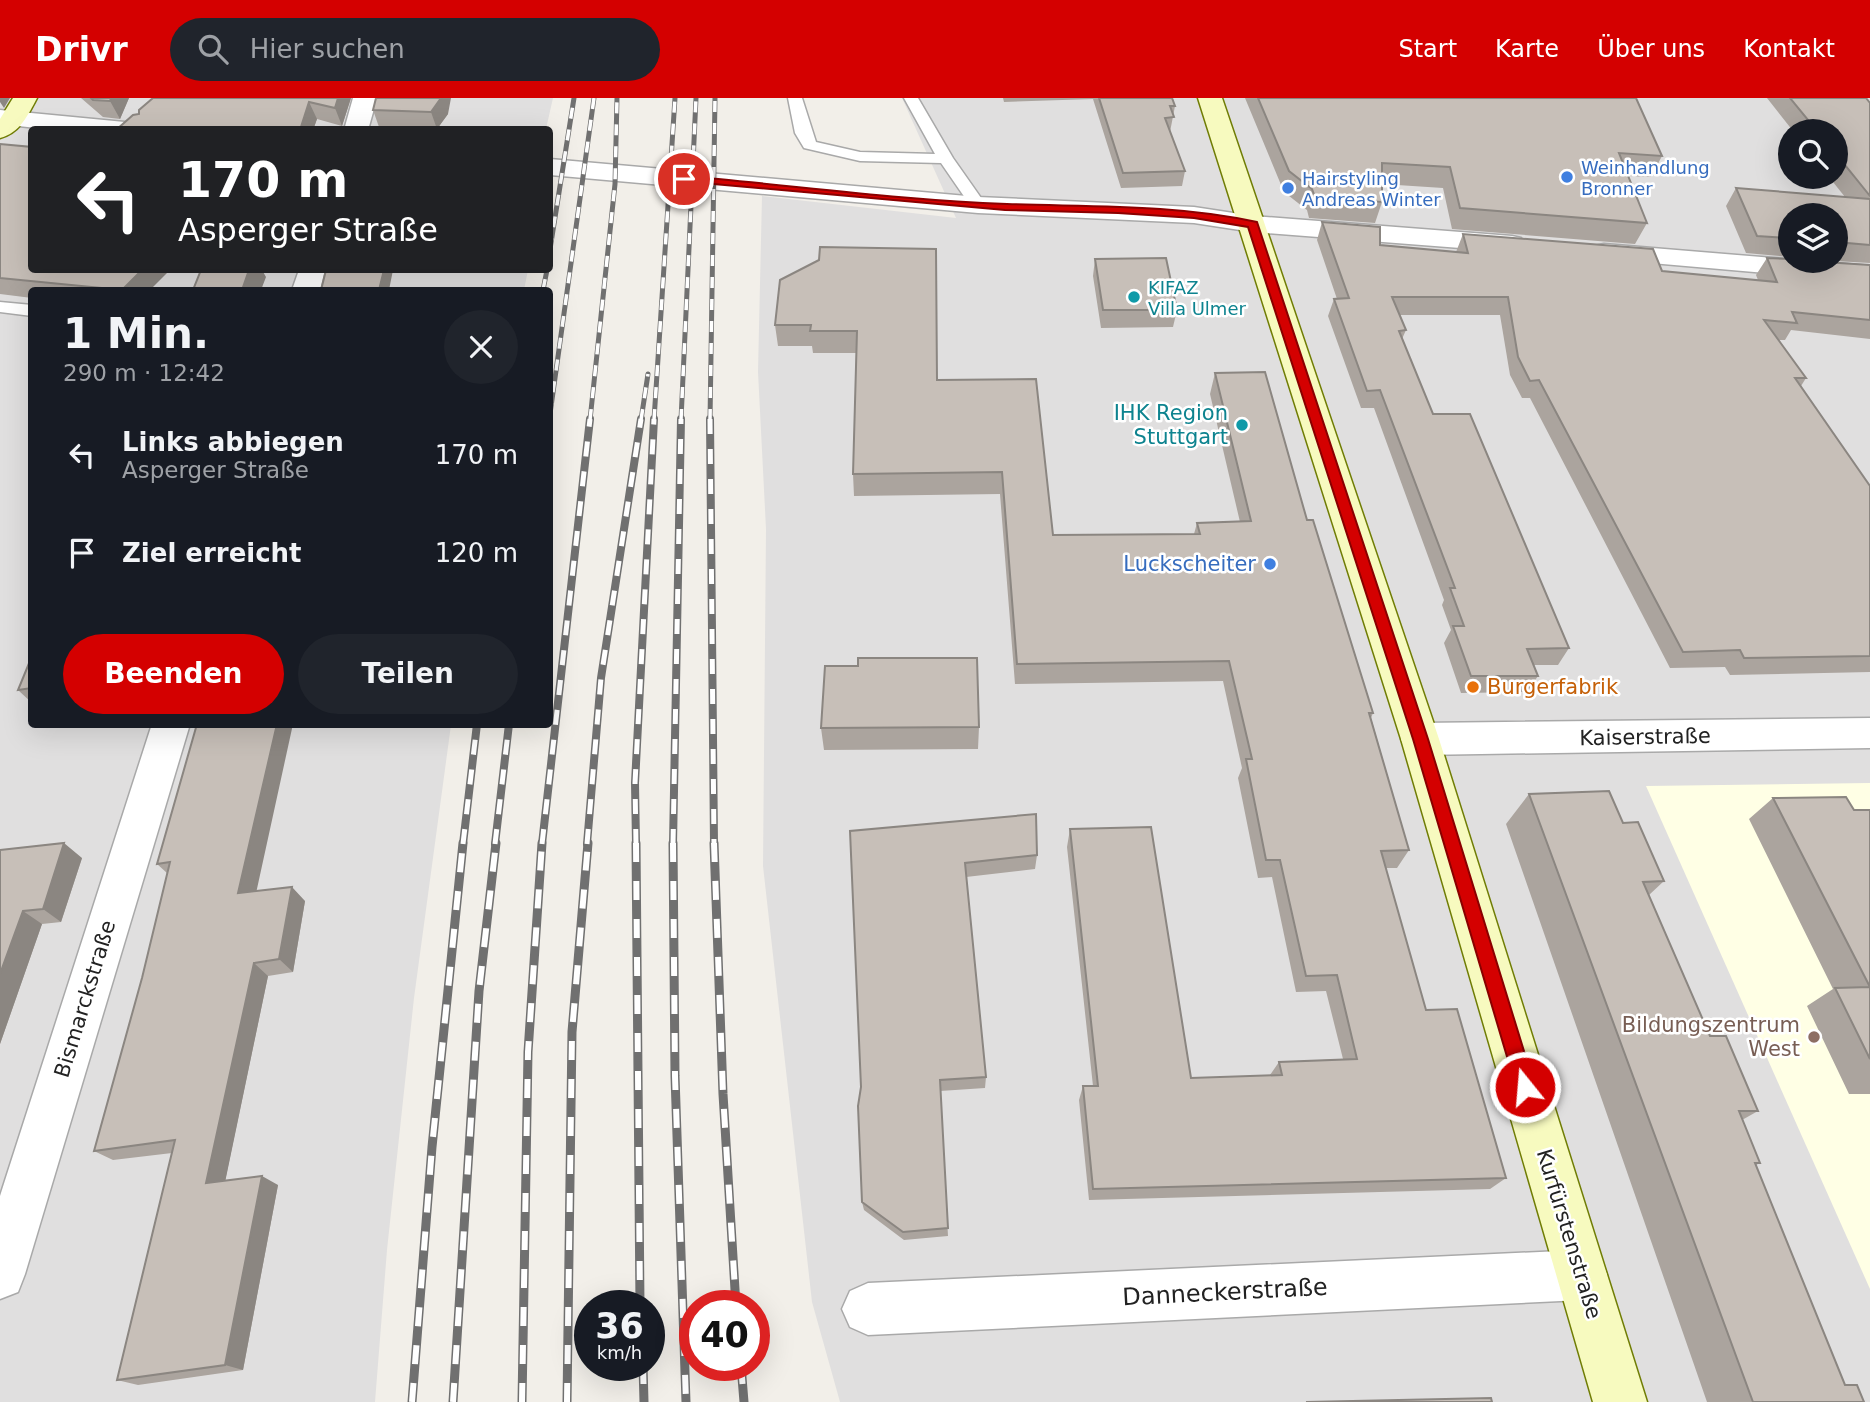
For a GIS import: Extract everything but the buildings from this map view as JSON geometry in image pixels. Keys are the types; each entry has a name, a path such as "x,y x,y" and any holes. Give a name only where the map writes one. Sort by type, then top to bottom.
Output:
{"street":[{"path":"357,126 365,98"},
{"name":"Kurfürstenstraße","path":"1210,98 1420,739 1620,1402"},
{"path":"10,116 99,126"},
{"path":"553,167 1005,207 1116,225 1200,233 1253,224 1538,247"},
{"path":"1579,250 1870,274"},
{"name":"Bismarckstraße","path":"0,1274 170,728"},
{"name":"Kaiserstraße","path":"1420,739 1870,733"},
{"name":"Danneckerstraße","path":"868,1309 1582,1275"}],"lane":[{"path":"795,98 803,133 810,145 838,155 946,158"},
{"path":"911,98 946,158 978,205"},
{"path":"0,307 28,310"}],"shaded area":[{"path":"0,98 553,98 547,126 28,126 28,273 527,273 525,287 28,287 28,728 451,728 414,998 387,1250 375,1402 0,1402"},
{"path":"902,98 1870,98 1870,1402 840,1402 812,1302 763,866 766,529 758,372 762,196 956,218"},
{"name":"Bildungszentrum West","path":"1870,783 1870,1289 1646,786"}],"railway":[{"path":"553,230 574,98"},
{"path":"553,392 594,98"},
{"path":"590,420 615,184 617,98"},
{"path":"654,420 675,98"},
{"path":"681,420 696,98"},
{"path":"710,420 715,98"},
{"path":"544,287 546,273"},
{"path":"641,420 648,374"},
{"path":"542,844 590,419"},
{"path":"587,844 601,678 641,419"},
{"path":"636,844 635,783 654,419"},
{"path":"673,844 681,419"},
{"path":"710,420 714,844"},
{"path":"463,844 477,728"},
{"path":"495,844 509,728"},
{"path":"412,1402 432,1147 463,843"},
{"path":"453,1402 479,991 496,843"},
{"path":"522,1402 528,1052 542,843"},
{"path":"567,1402 572,1032 588,843"},
{"path":"636,843 640,1290"},
{"path":"714,843 723,1094 735,1290"},
{"path":"673,844 675,1076 686,1402"},
{"path":"643,1381 644,1402"},
{"path":"742,1381 744,1402"}],"place":[{"name":"Weinhandlung Bronner","path":"1567,177"},
{"name":"Hairstyling Andreas Winter","path":"1288,188"},
{"name":"KIFAZ Villa Ulmer","path":"1134,297"},
{"name":"IHK Region Stuttgart","path":"1242,425"},
{"name":"Luckscheiter","path":"1270,564"},
{"name":"Burgerfabrik","path":"1473,687"},
{"name":"Bildungszentrum West","path":"1814,1037"}],"route":[{"path":"684,179 1005,207 1118,209 1194,215 1253,224 1420,739 1525,1087"}]}
